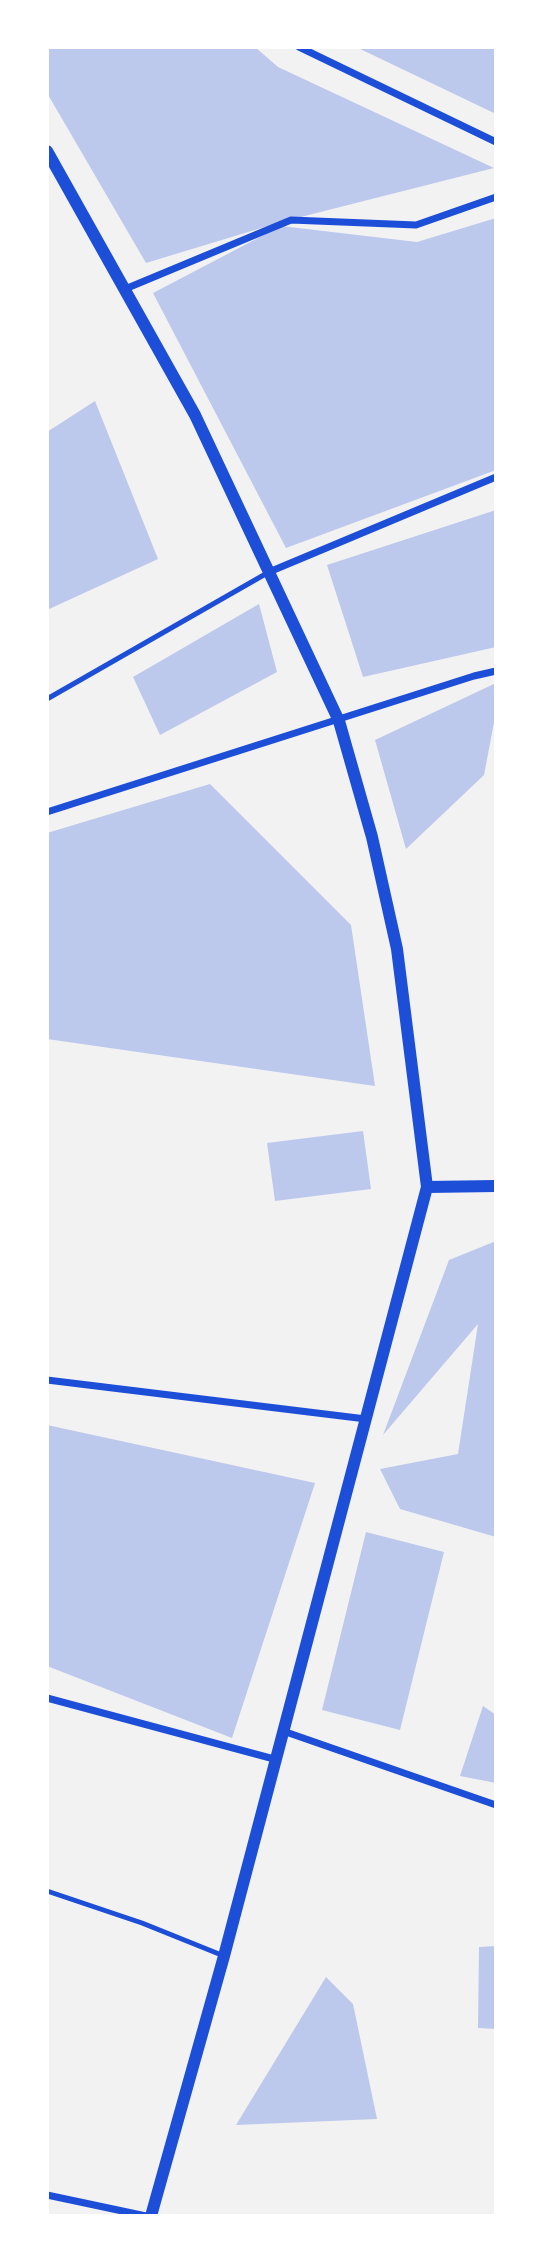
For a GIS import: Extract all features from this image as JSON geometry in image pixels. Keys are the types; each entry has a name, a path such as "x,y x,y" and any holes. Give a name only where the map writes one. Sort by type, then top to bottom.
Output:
{"street":[{"path":"299,47 496,142"},
{"path":"47,151 195,415 339,721 372,837 397,949 427,1187 224,1956 149,2216 47,2195"},
{"path":"125,289 291,220 415,225 496,197"},
{"path":"269,572 496,477"},
{"path":"47,812 496,671"},
{"path":"427,1187 496,1186"},
{"path":"47,1380 366,1419"},
{"path":"47,1698 274,1759"},
{"path":"283,1731 496,1805"}],"lane":[{"path":"47,699 269,572"},
{"path":"47,1891 142,1923 224,1956"}],"building":[{"path":"47,47 255,47 278,67 494,168 281,222 146,263 47,93"},
{"path":"356,47 496,47 496,114"},
{"path":"496,218 496,470 286,548 153,293 281,226 417,242"},
{"path":"95,401 158,559 47,610 47,432"},
{"path":"496,510 496,647 363,677 327,565"},
{"path":"259,604 277,672 160,735 133,677"},
{"path":"496,683 496,712 484,775 406,849 375,740"},
{"path":"210,784 351,925 375,1086 47,1039 47,833"},
{"path":"363,1131 371,1189 275,1201 267,1143"},
{"path":"496,1241 496,1537 400,1509 380,1469 458,1454 478,1324 383,1435 449,1260"},
{"path":"47,1425 315,1483 232,1738 47,1666"},
{"path":"366,1532 444,1552 400,1730 322,1710"},
{"path":"483,1706 496,1715 496,1783 460,1776"},
{"path":"496,1946 496,2029 478,2028 479,1947"},
{"path":"326,1977 353,2004 377,2119 236,2125"}]}
